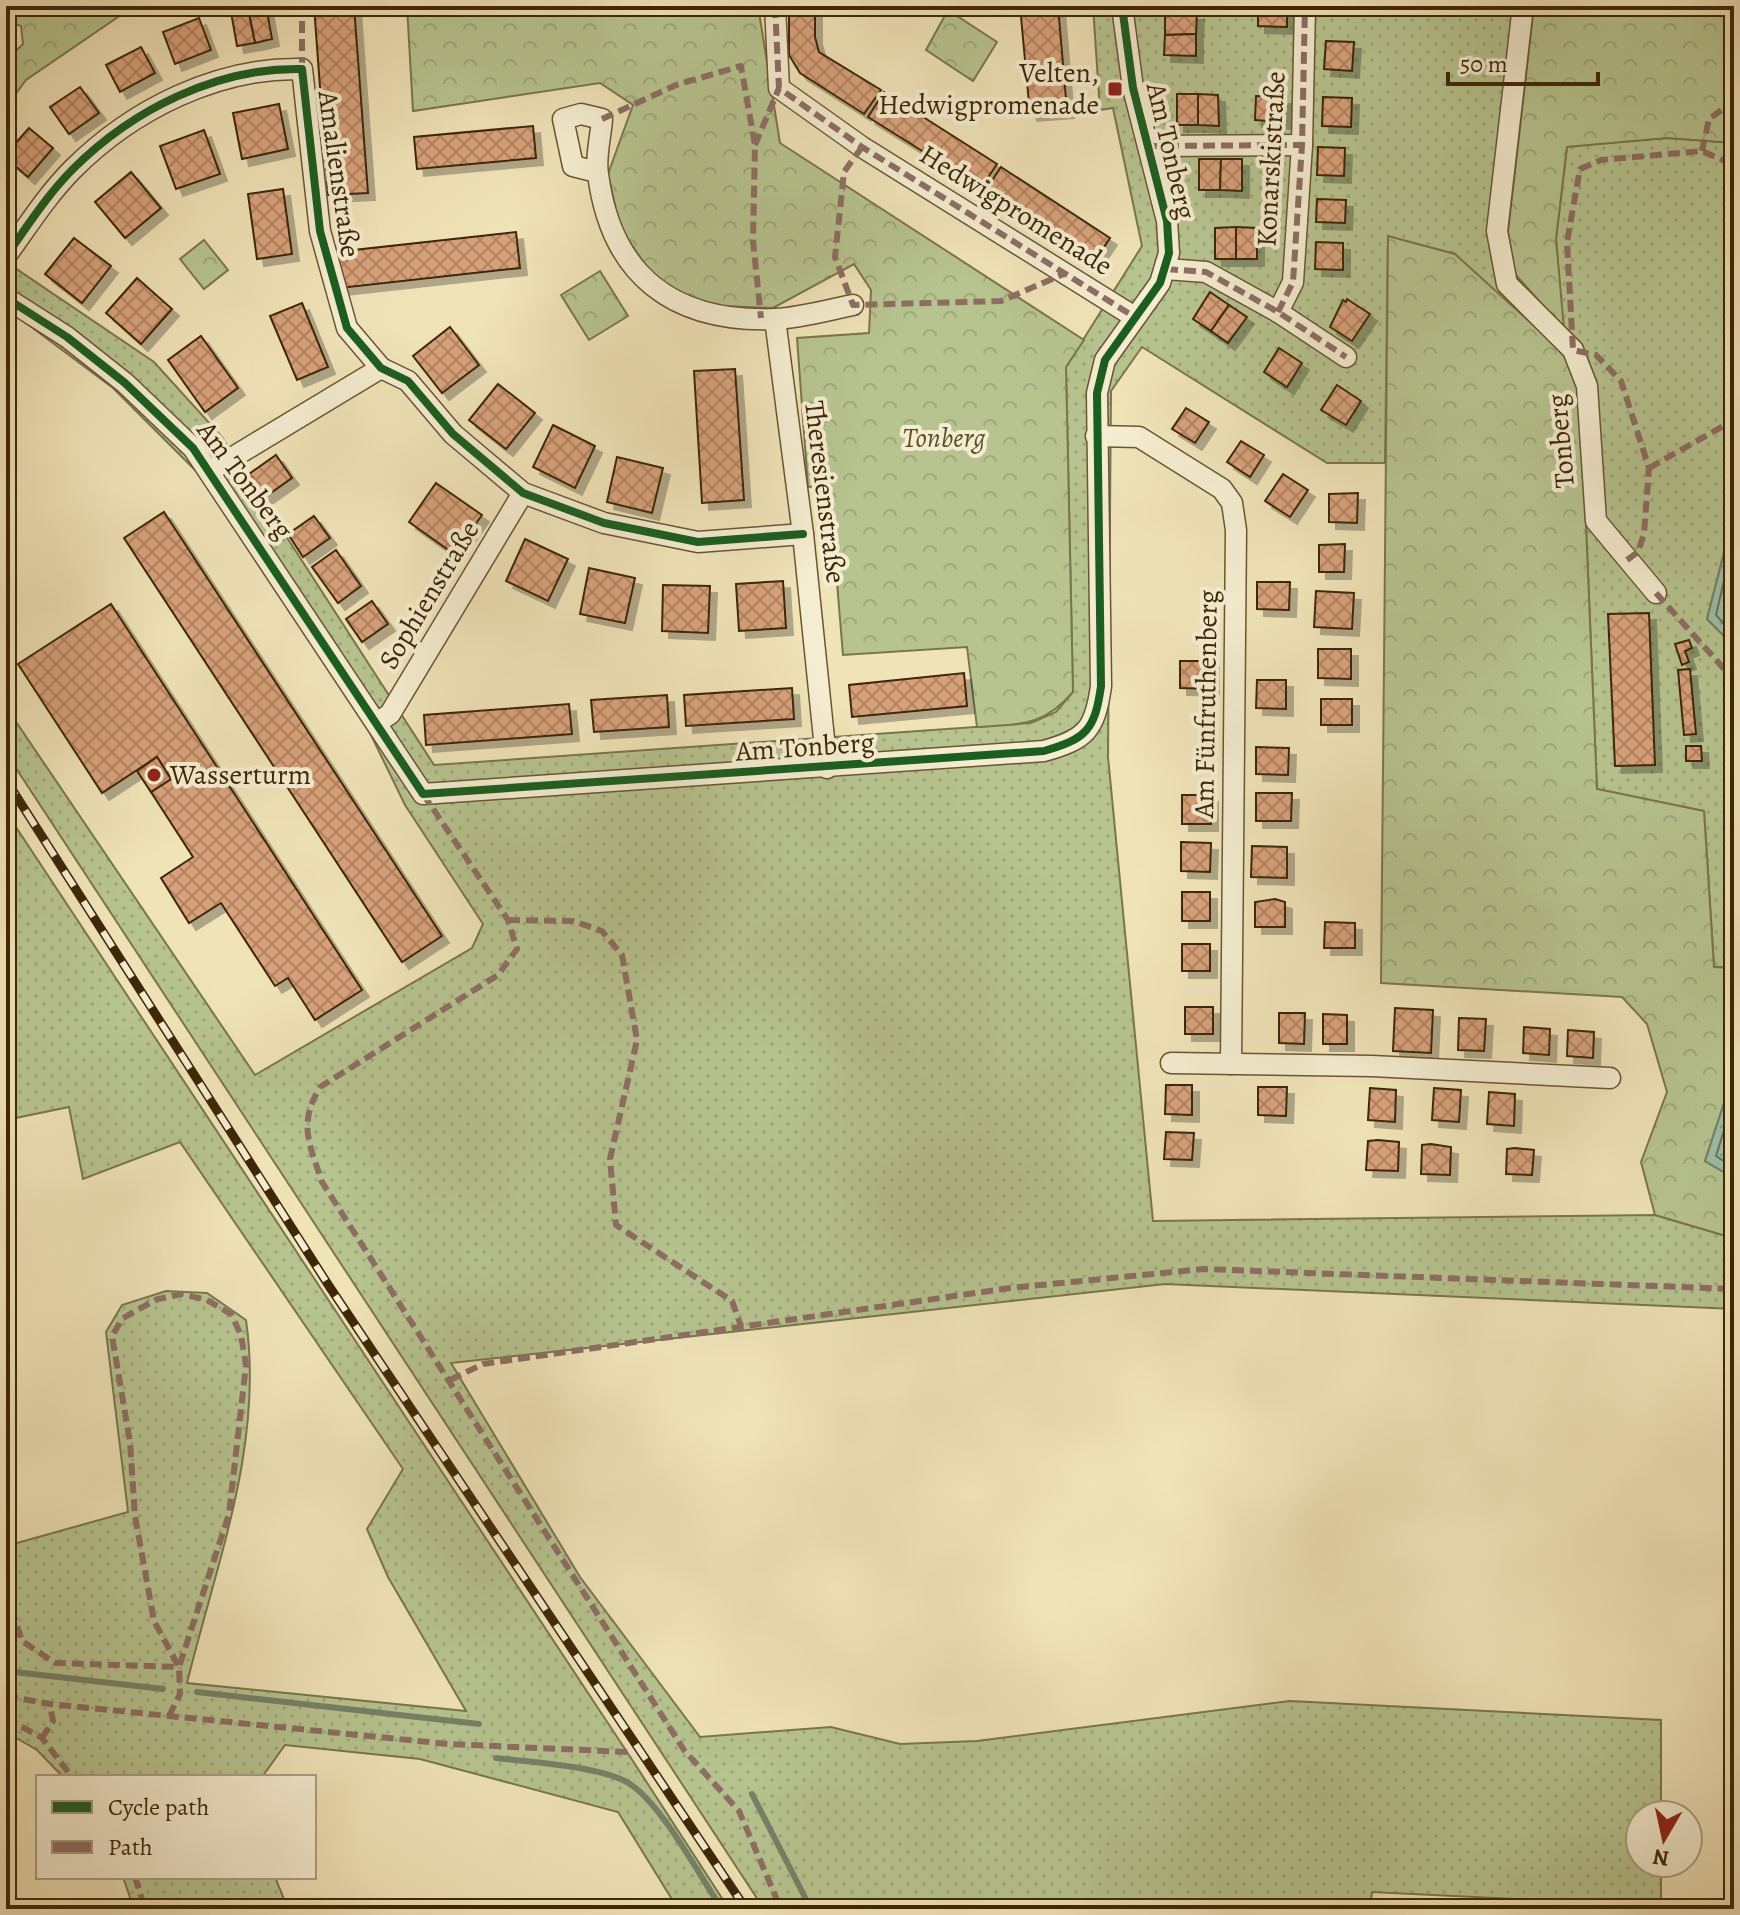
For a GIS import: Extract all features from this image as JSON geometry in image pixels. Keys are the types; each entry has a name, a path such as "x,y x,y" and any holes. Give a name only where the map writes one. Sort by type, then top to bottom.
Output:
{"street":[{"name":"Hedwigpromenade","path":"775,6 779,88 862,147 1133,316"},
{"name":"Am Tonberg","path":"6,298 67,337 125,383 193,448 423,794 1044,751 1069,744 1089,730 1101,686 1097,393 1105,360 1166,269 1167,221 1133,88 1122,6"},
{"name":"Konarskistraße","path":"1278,312 1293,282 1302,145 1305,6"},
{"name":"Tonberg","path":"1523,6 1497,231 1500,257 1507,284 1573,350 1587,386 1596,521 1656,593"},
{"name":"Amalienstraße","path":"6,256 71,171 115,133 157,106 213,82 276,69 302,69 320,231 347,328 381,368 408,381 453,434 523,493 604,523 698,542 803,534"},
{"path":"1149,146 1302,145"},
{"path":"597,172 613,234 647,284 698,313 775,319 853,305"},
{"path":"1166,269 1206,272 1278,312 1346,357"},
{"name":"Theresienstraße","path":"775,319 803,534 827,768"},
{"path":"210,471 381,368"},
{"name":"Am Fünfruthenberg","path":"1096,436 1139,437 1222,489 1232,503 1236,530 1231,1064"},
{"name":"Sophienstraße","path":"378,722 390,714 523,493"},
{"path":"1171,1063 1372,1066 1610,1078"}],"green space":[{"path":"6,6 134,6 26,80 6,107 6,60 23,44 21,26 6,21"},
{"name":"Tonberg","path":"407,6 758,6 780,143 1084,340 1066,367 1073,692 1062,703 1030,722 977,727 967,647 843,655 829,486 808,487 797,338 869,333 871,290 854,264 773,308 699,305 653,276 620,228 608,174 633,105 600,83 413,111"},
{"path":"1093,6 1534,6 1508,232 1515,274 1563,328 1556,239 1567,146 1667,138 1734,143 1734,514 1707,619 1734,646 1734,968 1714,967 1704,811 1597,789 1580,383 1455,254 1388,237 1385,463 1327,463 1142,347 1111,391 1108,757 1153,1221 1655,1215 1726,1236 1734,1235 1734,1309 1165,1284 451,1363 580,1577 700,1737 831,1727 900,1744 977,1741 1290,1701 1661,1720 1661,1799 1624,1799 1624,1879 1661,1879 1661,1906 1372,1892 1370,1909 764,1909 6,753 6,707 255,1075 472,948 483,924 405,805 370,733 199,474 113,388 6,308 6,262 154,362 222,437 434,765 1031,723 1056,712 1073,692 1066,367 1142,246 1113,108 1100,110"},
{"path":"1534,6 1734,7 1734,143 1667,138 1567,147 1556,239 1564,329 1515,274 1508,232"},
{"path":"948,10 997,42 973,81 926,50"},
{"path":"1388,236 1455,254 1564,353 1580,383 1597,789 1704,811 1714,967 1734,968 1734,1088 1729,1088 1705,1161 1734,1178 1734,1235 1726,1236 1655,1215 1641,1162 1667,1092 1647,1024 1622,997 1381,983"},
{"path":"204,240 228,270 204,289 180,259"},
{"path":"600,271 628,316 589,340 561,295"},
{"path":"6,812 729,1909 678,1909 618,1812 420,1759 285,1745 263,1775 61,1775 37,1750 6,1732 6,1546 128,1512 106,1332 122,1305 166,1291 207,1293 246,1320 250,1367 243,1458 234,1504 187,1683 466,1711 388,1577 367,1529 403,1469 180,1142 83,1179 69,1107 6,1120"},
{"path":"124,1879 276,1879 288,1909 134,1909"}],"water":[{"path":"1734,514 1734,646 1707,619"},
{"path":"1729,1088 1734,1088 1734,1178 1705,1161"}],"building":[{"path":"266,6 272,39 255,43 248,9"},
{"path":"314,6 354,6 368,193 328,195"},
{"path":"789,6 815,6 815,37 819,52 881,90 864,114 800,73 789,55"},
{"path":"1020,6 1058,6 1067,111 1030,114"},
{"path":"1258,6 1287,6 1287,27 1258,26"},
{"path":"248,9 255,43 237,46 231,12"},
{"path":"1165,13 1197,13 1196,34 1165,35"},
{"path":"199,18 211,50 175,64 163,32"},
{"path":"1196,34 1196,56 1164,55 1165,35"},
{"path":"1326,41 1354,42 1352,71 1324,69"},
{"path":"141,47 155,73 120,92 106,65"},
{"path":"80,87 99,113 69,134 50,107"},
{"path":"884,92 997,164 981,188 868,117"},
{"path":"1177,94 1198,94 1198,125 1177,125"},
{"path":"1198,94 1218,95 1219,126 1198,125"},
{"path":"1256,96 1285,97 1284,122 1255,120"},
{"path":"1323,97 1352,98 1351,127 1322,126"},
{"path":"279,104 288,149 242,159 233,113"},
{"path":"533,126 536,158 417,169 414,137"},
{"path":"29,128 53,148 28,177 6,158 6,154"},
{"path":"204,130 220,174 176,189 160,146"},
{"path":"1318,147 1345,148 1344,176 1317,175"},
{"path":"1199,159 1221,159 1220,190 1199,190"},
{"path":"1221,159 1242,159 1242,191 1220,190"},
{"path":"1001,167 1110,238 1094,262 985,191"},
{"path":"131,172 161,208 125,238 95,202"},
{"path":"283,189 292,254 257,259 248,194"},
{"path":"1317,199 1346,200 1345,223 1316,222"},
{"path":"1236,227 1257,228 1257,259 1236,259"},
{"path":"1236,227 1236,259 1215,259 1215,228"},
{"path":"516,232 520,268 340,288 336,252"},
{"path":"74,238 111,266 82,303 45,274"},
{"path":"1316,242 1343,243 1343,270 1315,269"},
{"path":"137,278 172,309 141,344 106,313"},
{"path":"1210,292 1229,305 1211,331 1193,319"},
{"path":"1347,299 1370,314 1352,341 1330,327 1343,300 1346,302"},
{"path":"302,303 328,367 297,380 270,316"},
{"path":"1229,305 1247,317 1228,343 1211,331"},
{"path":"450,327 479,365 442,393 413,356"},
{"path":"201,336 238,388 205,412 168,360"},
{"path":"1279,348 1302,363 1287,387 1264,372"},
{"path":"735,369 744,500 702,503 694,371"},
{"path":"498,384 535,413 506,449 469,420"},
{"path":"1337,385 1361,401 1346,425 1321,410"},
{"path":"1186,408 1209,422 1195,443 1172,429"},
{"path":"553,425 595,446 575,488 533,467"},
{"path":"1241,441 1264,455 1250,477 1227,462"},
{"path":"276,455 292,478 265,497 249,474"},
{"path":"617,457 663,468 652,513 607,502"},
{"path":"1283,474 1308,490 1290,517 1265,501"},
{"path":"436,483 482,515 454,554 409,522"},
{"path":"1358,493 1357,523 1329,522 1329,494"},
{"path":"164,512 442,936 402,962 124,538"},
{"path":"314,516 330,538 303,557 288,534"},
{"path":"525,539 568,559 548,601 506,581"},
{"path":"1345,544 1344,572 1319,572 1319,545"},
{"path":"336,550 361,586 338,603 312,567"},
{"path":"589,568 635,578 625,623 580,614"},
{"path":"783,581 786,628 739,631 736,584"},
{"path":"1257,582 1290,582 1289,610 1257,609"},
{"path":"663,585 710,586 708,633 662,631"},
{"path":"1316,591 1354,593 1352,629 1314,627"},
{"path":"372,601 388,624 362,642 346,619"},
{"path":"111,604 362,990 315,1020 288,978 275,986 221,903 189,923 161,878 193,857 151,792 171,779 157,757 102,793 18,664"},
{"path":"1649,613 1655,765 1615,766 1608,614"},
{"path":"1689,640 1692,648 1685,651 1689,662 1682,665 1675,644"},
{"path":"1318,649 1351,649 1351,679 1318,678"},
{"path":"1180,661 1212,661 1212,689 1180,688"},
{"path":"1690,669 1696,734 1684,735 1678,670"},
{"path":"964,673 967,706 852,717 849,685"},
{"path":"1257,680 1286,680 1286,709 1256,708"},
{"path":"792,688 794,719 686,726 684,695"},
{"path":"667,695 669,727 594,732 591,700"},
{"path":"1321,699 1352,699 1352,725 1321,725"},
{"path":"569,704 572,734 426,745 424,715"},
{"path":"1686,746 1701,746 1702,761 1686,761"},
{"path":"1256,747 1289,748 1288,775 1256,774"},
{"name":"Wasserturm","path":"157,757 171,779 151,792 137,771"},
{"path":"1256,793 1292,793 1291,821 1256,821"},
{"path":"1182,795 1211,795 1211,824 1182,824"},
{"path":"1181,842 1211,843 1210,872 1181,871"},
{"path":"1252,846 1287,847 1287,878 1251,877"},
{"path":"1182,892 1210,892 1210,921 1182,921"},
{"path":"1275,899 1285,902 1285,927 1255,927 1255,902"},
{"path":"1325,922 1355,923 1355,948 1324,948"},
{"path":"1182,944 1210,944 1210,971 1182,971"},
{"path":"1185,1007 1213,1007 1213,1034 1185,1034"},
{"path":"1395,1008 1433,1010 1431,1053 1393,1051"},
{"path":"1279,1013 1305,1013 1304,1044 1279,1043"},
{"path":"1323,1014 1347,1015 1347,1044 1323,1044"},
{"path":"1459,1018 1486,1019 1484,1051 1458,1050"},
{"path":"1524,1027 1550,1029 1549,1055 1523,1053"},
{"path":"1568,1030 1594,1032 1593,1058 1567,1056"},
{"path":"1166,1085 1192,1085 1192,1115 1165,1114"},
{"path":"1258,1087 1287,1087 1286,1116 1258,1115"},
{"path":"1370,1088 1396,1090 1395,1122 1368,1120"},
{"path":"1434,1088 1461,1090 1459,1122 1432,1120"},
{"path":"1489,1092 1515,1094 1514,1126 1487,1124"},
{"path":"1166,1132 1194,1133 1192,1160 1164,1159"},
{"path":"1368,1141 1399,1142 1398,1171 1366,1170"},
{"path":"1422,1145 1451,1147 1450,1175 1421,1174"},
{"path":"1507,1149 1534,1150 1532,1175 1506,1174"}],"waterway":[{"path":"6,1671 163,1689"},
{"path":"197,1692 479,1724"},
{"path":"496,1758 584,1769 630,1784 667,1824 722,1909"},
{"path":"752,1794 811,1909"}],"railway":[{"path":"6,780 329,1286 746,1909"}],"marked path":[{"path":"302,6 302,69"},
{"path":"775,6 779,88 862,147 1133,316"},
{"path":"1278,312 1293,282 1302,145 1305,6"},
{"path":"602,119 676,85 741,66 755,145 753,241 761,318"},
{"path":"755,145 779,88"},
{"path":"1702,151 1709,119 1734,101"},
{"path":"1149,146 1302,145"},
{"path":"862,147 844,172 835,257 853,305 1001,301 1066,273"},
{"path":"1627,560 1638,552 1644,534 1649,468 1621,381 1596,355 1573,350 1567,242 1580,169 1601,160 1702,151 1734,165"},
{"path":"1166,269 1206,272 1278,312 1346,357"},
{"path":"1649,468 1734,420"},
{"path":"1656,593 1734,680"},
{"path":"423,794 508,920 517,949 498,975 320,1087 309,1112 308,1134 313,1156 322,1182 684,1750 739,1811 781,1909"},
{"path":"508,920 573,921 602,931 622,955 637,1040 610,1159 616,1225 732,1301 741,1326"},
{"path":"450,1380 483,1364 1010,1288 1204,1269 1734,1289"},
{"path":"169,1716 180,1694 179,1667 229,1514 246,1365 241,1335 231,1314 207,1300 182,1294 158,1299 135,1311 122,1319 112,1336 130,1442 135,1516 154,1621 179,1667"},
{"path":"6,1592 22,1641 55,1663 179,1667"},
{"path":"6,1696 50,1704 448,1744 628,1752"},
{"path":"42,1738 53,1721 50,1704"},
{"path":"6,1718 42,1738 70,1775"},
{"path":"136,1879 145,1909"}],"cycle path":[{"path":"6,298 67,337 125,383 193,448 423,794 1044,751 1079,737 1091,723 1099,701 1097,393 1105,360 1160,283 1169,253 1167,221 1133,88 1122,6"},
{"path":"6,256 46,200 73,169 122,128 178,96 208,84 270,70 302,69 320,231 347,328 381,368 408,381 453,434 523,493 604,523 698,542 803,534"}],"place":[{"name":"Velten, Hedwigpromenade","path":"1115,89"},
{"name":"Wasserturm","path":"154,775"}]}
